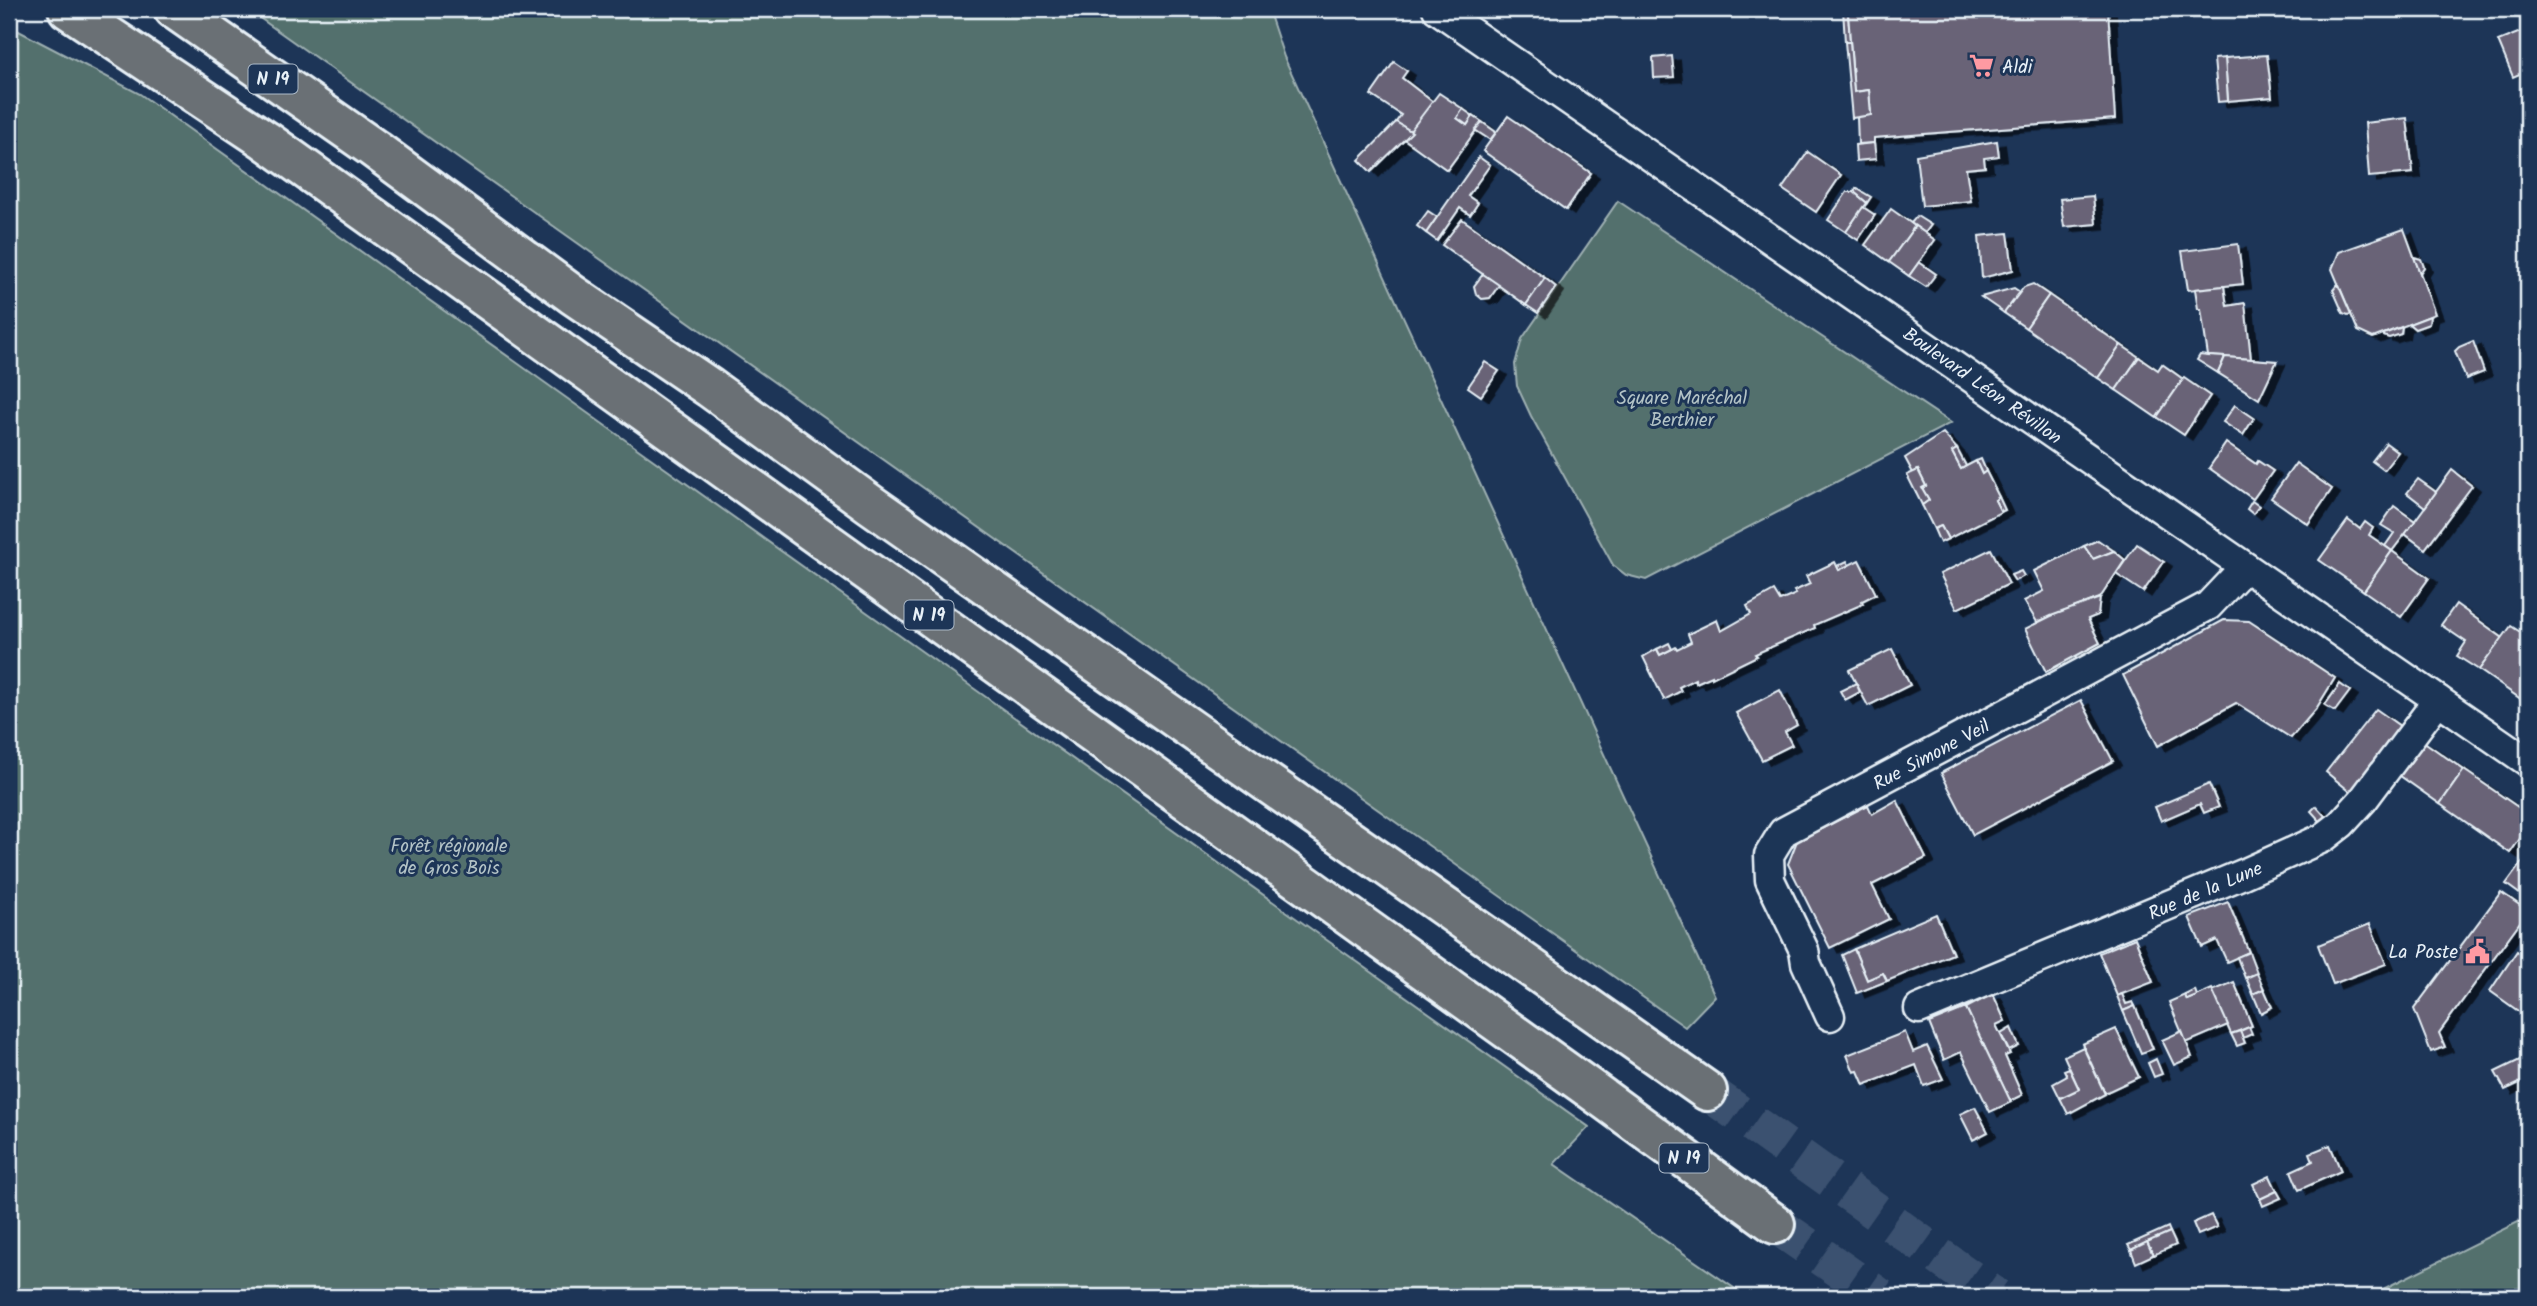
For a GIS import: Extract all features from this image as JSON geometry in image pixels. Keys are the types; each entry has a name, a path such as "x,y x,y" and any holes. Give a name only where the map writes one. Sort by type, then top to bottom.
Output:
{"highway":[{"name":"N 19","path":"68,9 265,140 1559,1066 1775,1224"},
{"name":"N 19","path":"174,9 373,148 573,295 710,388 881,512 1707,1091"}],"street":[{"name":"Boulevard Léon Révillon","path":"1437,9 2528,762"},
{"name":"Rue Simone Veil","path":"1830,1016 1806,962 1804,950 1770,880 1769,855 1783,832 2208,606 2245,567"},
{"name":"Rue de la Lune","path":"1919,1009 2323,838 2341,824 2363,800 2438,700"}],"green space":[{"path":"247,9 1268,9 1284,57 1715,996 1685,1027"},
{"name":"Forêt régionale de Gros Bois","path":"9,26 140,94 1589,1127 1554,1164 1747,1297 9,1297"},
{"name":"Square Maréchal Berthier","path":"1618,201 1951,423 1646,580 1626,575 1613,565 1531,416 1517,386 1515,364 1522,339"},
{"path":"2528,1217 2528,1297 2367,1297"}],"building":[{"path":"1843,9 1863,9 1863,12 1848,13 1850,42 1845,42"},
{"name":"Aldi","path":"1863,9 2108,9 2115,119 1874,138 1874,143 1858,144 1857,117 1871,115 1869,90 1854,92 1848,13 1863,12"},
{"path":"2528,29 2528,70 2513,77 2498,41"},
{"path":"1845,42 1850,42 1854,92 1869,90 1871,115 1852,118"},
{"path":"2267,55 2272,97 2228,101 2225,58"},
{"path":"1672,56 1674,77 1654,78 1653,58"},
{"path":"2225,58 2228,101 2218,102 2214,59"},
{"path":"1394,62 1407,71 1402,78 1433,102 1412,132 1396,122 1401,115 1371,95"},
{"path":"1439,93 1463,109 1457,118 1467,125 1473,116 1482,122 1447,170 1404,139"},
{"path":"1463,109 1473,116 1467,125 1457,118"},
{"path":"1508,116 1591,173 1566,210 1483,151"},
{"path":"2407,118 2413,173 2369,177 2365,123"},
{"path":"1396,122 1412,132 1371,172 1359,160"},
{"path":"1482,122 1496,132 1490,140 1475,130"},
{"path":"1997,141 1999,156 1984,158 1985,167 1966,169 1971,201 1922,206 1916,155"},
{"path":"1874,143 1876,159 1856,161 1855,145"},
{"path":"1808,152 1841,175 1816,212 1782,189"},
{"path":"1479,157 1490,165 1468,196 1478,203 1470,215 1460,208 1437,241 1426,233"},
{"path":"1856,188 1871,197 1867,203 1854,192"},
{"path":"1847,192 1854,192 1867,203 1846,232 1828,220"},
{"path":"2093,196 2096,224 2064,227 2060,199"},
{"path":"1863,207 1875,215 1858,240 1846,232"},
{"path":"1891,209 1915,226 1889,262 1865,245"},
{"path":"1428,211 1437,217 1426,233 1417,226"},
{"path":"1917,216 1931,225 1925,233 1911,223"},
{"path":"1462,219 1545,278 1526,305 1442,245"},
{"path":"1915,226 1935,240 1909,276 1889,262"},
{"path":"2404,229 2435,314 2373,338 2358,331 2332,269 2339,252"},
{"path":"2008,233 2013,270 1982,278 1979,236"},
{"path":"2238,244 2243,284 2188,290 2182,251"},
{"path":"2414,257 2421,259 2424,267 2420,273"},
{"path":"1919,262 1936,274 1926,287 1909,276"},
{"path":"1483,274 1499,285 1490,298 1482,299 1476,294 1474,286"},
{"path":"1545,278 1556,287 1538,313 1526,305"},
{"path":"2033,284 2049,295 2026,328 2004,313 2024,287"},
{"path":"2338,284 2351,314 2343,313 2333,290"},
{"path":"2224,286 2227,306 2245,303 2251,359 2208,356 2195,289"},
{"path":"2014,288 2020,292 2004,313 1981,297"},
{"path":"2049,295 2121,345 2098,378 2026,328"},
{"path":"2430,316 2429,324 2415,329 2409,324"},
{"path":"2402,327 2401,334 2389,338 2384,336 2384,334"},
{"path":"2473,341 2484,372 2466,379 2455,351"},
{"path":"2121,345 2139,357 2116,390 2098,378"},
{"path":"2200,355 2225,357 2218,373 2197,360"},
{"path":"2139,357 2158,370 2162,364 2183,379 2157,418 2116,390"},
{"path":"2225,357 2277,361 2259,399 2218,373"},
{"path":"1485,362 1499,371 1481,396 1468,387"},
{"path":"2184,378 2210,396 2184,435 2157,417"},
{"path":"2235,405 2254,418 2243,435 2223,422"},
{"path":"1943,433 1957,449 1952,452 1961,469 1976,461 1982,474 1986,471 1999,497 1995,500 2001,512 1948,539 1941,526 1934,529 1922,505 1929,500 1922,488 1926,486 1918,470 1913,473 1905,458"},
{"path":"2226,443 2256,464 2258,461 2273,471 2253,499 2209,468"},
{"path":"2386,443 2398,452 2384,470 2372,461"},
{"path":"1957,449 1966,466 1961,469 1952,452"},
{"path":"1981,459 1986,471 1982,474 1976,461"},
{"path":"2296,463 2332,489 2308,524 2271,498"},
{"path":"1918,470 1926,486 1922,488 1929,500 1922,505 1907,475"},
{"path":"2452,470 2472,486 2425,549 2405,534"},
{"path":"2418,479 2436,492 2425,507 2407,493"},
{"path":"1999,497 2005,510 2001,512 1995,500"},
{"path":"2252,501 2259,506 2253,514 2247,509"},
{"path":"2394,506 2415,521 2392,551 2385,546 2394,533 2381,525"},
{"path":"2348,520 2360,529 2365,522 2373,528 2369,535 2392,551 2364,591 2319,560"},
{"path":"1941,526 1948,539 1940,543 1934,529"},
{"path":"2098,540 2114,551 2093,559 2084,546"},
{"path":"2137,544 2164,562 2143,592 2116,574"},
{"path":"2084,546 2093,559 2114,551 2125,560 2100,598 2037,622 2024,601 2044,591 2034,571"},
{"path":"1991,549 2009,584 1957,609 1940,574"},
{"path":"2392,551 2429,578 2401,617 2364,591"},
{"path":"1859,560 1876,594 1862,601 1863,604 1814,625 1815,628 1755,654 1757,656 1712,678 1696,683 1695,679 1679,687 1681,691 1664,700 1643,657 1657,649 1660,655 1691,642 1688,634 1717,620 1721,631 1751,614 1747,606 1774,591 1780,601 1810,584 1806,576 1835,562 1839,570"},
{"path":"1847,561 1849,565 1839,570 1837,566"},
{"path":"2021,571 2024,576 2015,581 2011,575"},
{"path":"2100,598 2098,615 2088,619 2100,643 2046,672 2025,629"},
{"path":"2456,604 2503,638 2479,670 2457,656 2466,642 2441,625"},
{"path":"2224,620 2249,621 2335,678 2316,709 2291,738 2236,703 2158,746 2123,675"},
{"path":"2511,626 2528,637 2528,704 2479,670"},
{"path":"1669,643 1672,649 1660,655 1657,649"},
{"path":"1892,649 1910,685 1868,706 1849,670"},
{"path":"1856,683 1860,692 1845,700 1840,691"},
{"path":"2340,684 2350,691 2335,711 2325,705"},
{"path":"1780,690 1797,725 1785,732 1792,745 1762,760 1736,713"},
{"path":"2081,700 2113,761 1973,835 1941,773"},
{"path":"2376,709 2404,729 2352,793 2326,772"},
{"path":"2423,741 2464,770 2440,804 2396,773"},
{"path":"2464,770 2528,814 2528,827 2510,853 2440,804"},
{"path":"2209,784 2219,807 2204,813 2200,804 2161,821 2155,807"},
{"path":"1897,800 1926,858 1872,885 1889,919 1830,948 1788,864 1797,841 1868,805 1872,814"},
{"path":"2316,806 2326,817 2321,822 2311,811"},
{"path":"2528,854 2528,900 2506,884"},
{"path":"2501,892 2528,911 2439,1033 2445,1047 2431,1052 2414,1009"},
{"path":"2228,902 2249,952 2227,962 2217,940 2202,947 2189,917"},
{"path":"1936,914 1953,954 1887,981 1883,973 1867,980 1854,949"},
{"path":"2370,924 2386,964 2333,984 2318,945"},
{"path":"2135,938 2153,982 2117,996 2099,953"},
{"path":"1854,949 1867,980 1883,973 1887,981 1857,993 1842,955"},
{"path":"2517,951 2528,959 2528,1018 2490,991"},
{"path":"2249,952 2257,973 2245,978 2237,957"},
{"path":"2257,973 2264,989 2253,994 2246,978"},
{"path":"2234,982 2252,1026 2231,1034 2212,991"},
{"path":"2212,989 2228,1025 2186,1043 2169,1002 2185,995 2187,1000"},
{"path":"2264,989 2272,1007 2261,1013 2253,994"},
{"path":"2195,990 2197,996 2187,1000 2185,995"},
{"path":"1993,994 2005,1021 1996,1025 2010,1054 2005,1056 2022,1095 2010,1101 1966,1008"},
{"path":"2122,994 2126,1004 2133,1002 2135,1006 2123,1011 2117,996"},
{"path":"2135,1006 2153,1049 2141,1053 2123,1011"},
{"path":"1966,1008 2011,1102 1990,1112 1961,1052 1944,1060 1929,1023"},
{"path":"2249,1027 2252,1034 2243,1038 2240,1031"},
{"path":"2011,1028 2019,1046 2009,1051 2001,1034"},
{"path":"2116,1029 2139,1077 2105,1093 2082,1044"},
{"path":"2182,1031 2192,1057 2174,1065 2162,1040"},
{"path":"2240,1031 2245,1043 2237,1046 2231,1034"},
{"path":"1905,1032 1913,1052 1927,1046 1943,1079 1924,1086 1916,1065 1864,1085 1858,1071 1854,1072 1847,1055"},
{"path":"2083,1047 2105,1094 2068,1114 2060,1098 2079,1089 2064,1056"},
{"path":"2528,1056 2528,1079 2505,1090 2495,1072"},
{"path":"2156,1059 2162,1074 2154,1077 2148,1063"},
{"path":"2069,1068 2079,1089 2060,1098 2053,1084 2067,1076 2064,1070"},
{"path":"1975,1107 1988,1132 1973,1140 1960,1114"},
{"path":"2330,1145 2341,1171 2299,1190 2291,1171 2313,1161 2310,1153"},
{"path":"2270,1176 2277,1191 2260,1199 2253,1184"},
{"path":"2277,1191 2281,1198 2263,1206 2260,1199"},
{"path":"2211,1215 2217,1227 2198,1235 2193,1223"},
{"path":"2168,1227 2170,1232 2131,1250 2128,1245"},
{"path":"2170,1232 2176,1245 2153,1255 2147,1242"},
{"path":"2147,1242 2153,1255 2136,1263 2131,1250"}],"tunnel":[{"path":"1707,1091 1996,1297"},
{"path":"1775,1224 1880,1297"}],"place":[{"name":"Aldi","path":"1982,66"},
{"name":"La Poste","path":"2478,951"}]}
